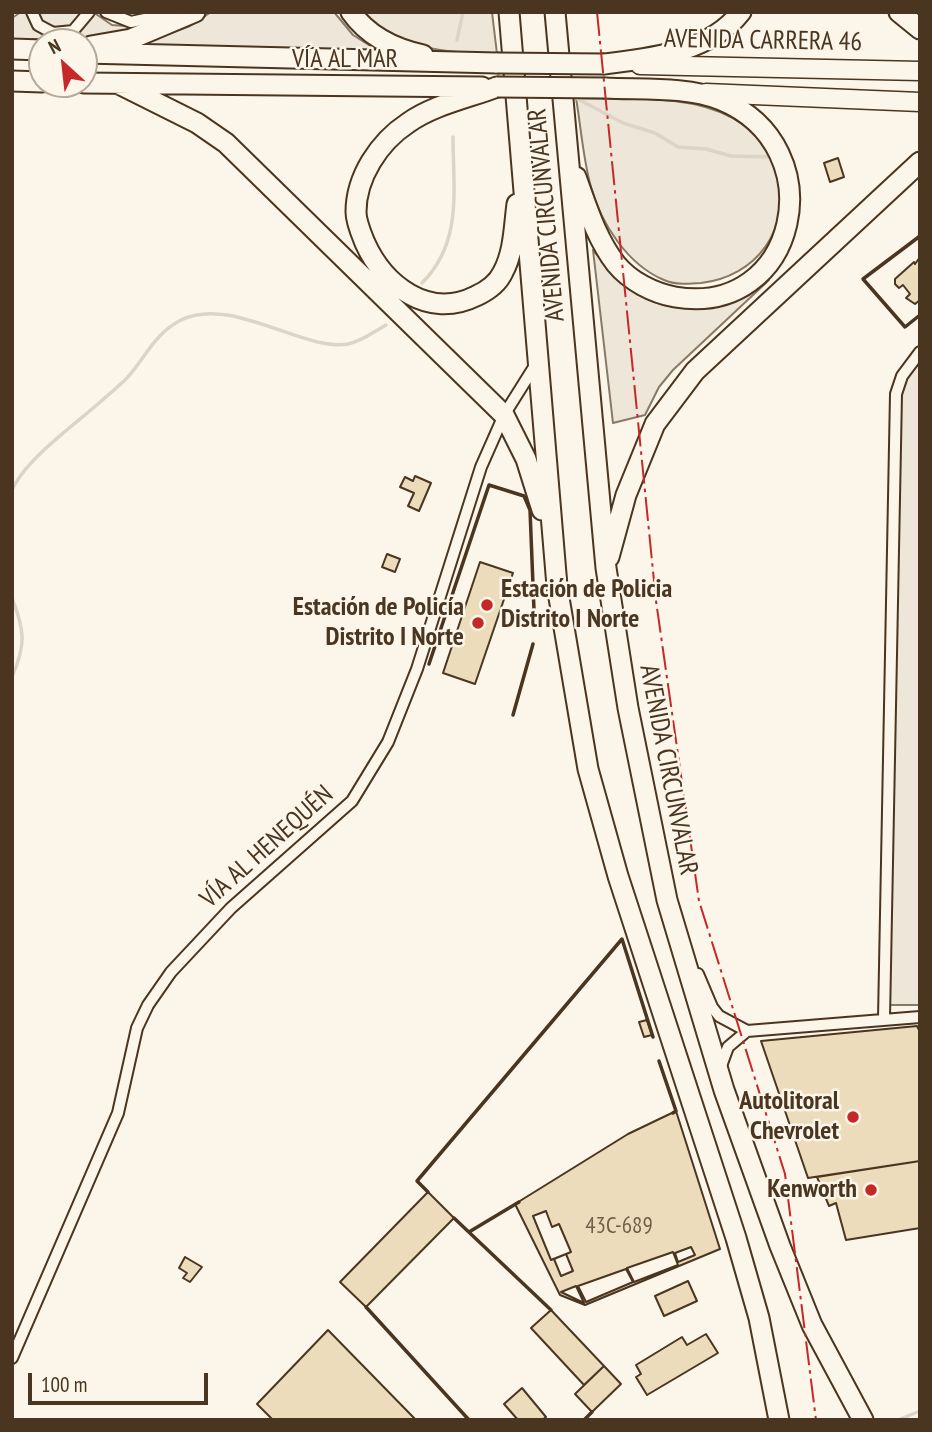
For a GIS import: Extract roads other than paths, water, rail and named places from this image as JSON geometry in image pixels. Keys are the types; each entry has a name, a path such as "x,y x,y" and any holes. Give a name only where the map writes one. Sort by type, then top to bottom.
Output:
{"highway":[{"path":"98,45 131,39 195,12"},
{"path":"351,12 359,23 382,40 406,52 434,58 497,63"},
{"name":"AVENIDA CIRCUNVALAR","path":"509,12 557,586 588,769 618,876 736,1238 759,1318 779,1420"},
{"name":"AVENIDA CIRCUNVALAR","path":"555,12 606,568 628,708 673,921 719,1075 780,1246 812,1325 863,1420"},
{"name":"VÍA AL MAR","path":"98,53 604,64 658,57 698,44 734,22 741,12"},
{"path":"900,12 920,29"},
{"name":"VÍA AL MAR","path":"98,83 605,88 699,94 735,107 758,124 783,158 791,186 789,218 775,256 741,286 713,296 679,298 661,294 640,284 617,265 598,235 566,149"},
{"path":"119,84 197,123 226,143 504,415 533,475 557,586"},
{"path":"497,87 421,115 396,132 372,161 358,190 356,215 368,249 386,277 412,297 439,304 458,302 487,290 505,270 513,237 522,161"},
{"path":"606,568 626,495 655,424 687,381 854,221 920,162"}],"main road":[{"name":"AVENIDA CARRERA 46","path":"604,64 920,71"},
{"name":"AVENIDA CARRERA 46","path":"605,88 920,102"}],"street":[{"path":"32,12 38,25 58,33 73,31 89,12"},
{"path":"106,12 131,22 174,12"},
{"path":"884,1018 896,394 902,376 916,355"},
{"name":"VÍA AL HENEQUÉN","path":"12,1357 118,1113 137,1028 148,1005 171,972 231,908 352,801 388,741 417,669 481,467 504,415 538,361"},
{"path":"673,921 712,1007 729,1023 747,1031 920,1017"},
{"path":"719,1075 728,1047 747,1031"}],"waterway":[{"path":"457,40 463,12"},
{"path":"576,98 623,123 655,133 678,147 706,149 731,156 772,157"},
{"path":"422,283 435,267 450,233 454,196 453,137"},
{"path":"12,490 39,455 124,381 157,339 181,320 201,314 222,314 330,344 353,343 386,325"},
{"path":"12,598 22,638 20,656 12,677"},
{"path":"898,1420 920,1411"}],"place":[{"name":"Estación de Policia Distrito I Norte","path":"487,605"},
{"name":"Estación de Policía Distrito I Norte","path":"478,623"},
{"name":"Autolitoral Chevrolet","path":"853,1117"},
{"name":"Kenworth","path":"871,1190"}]}
